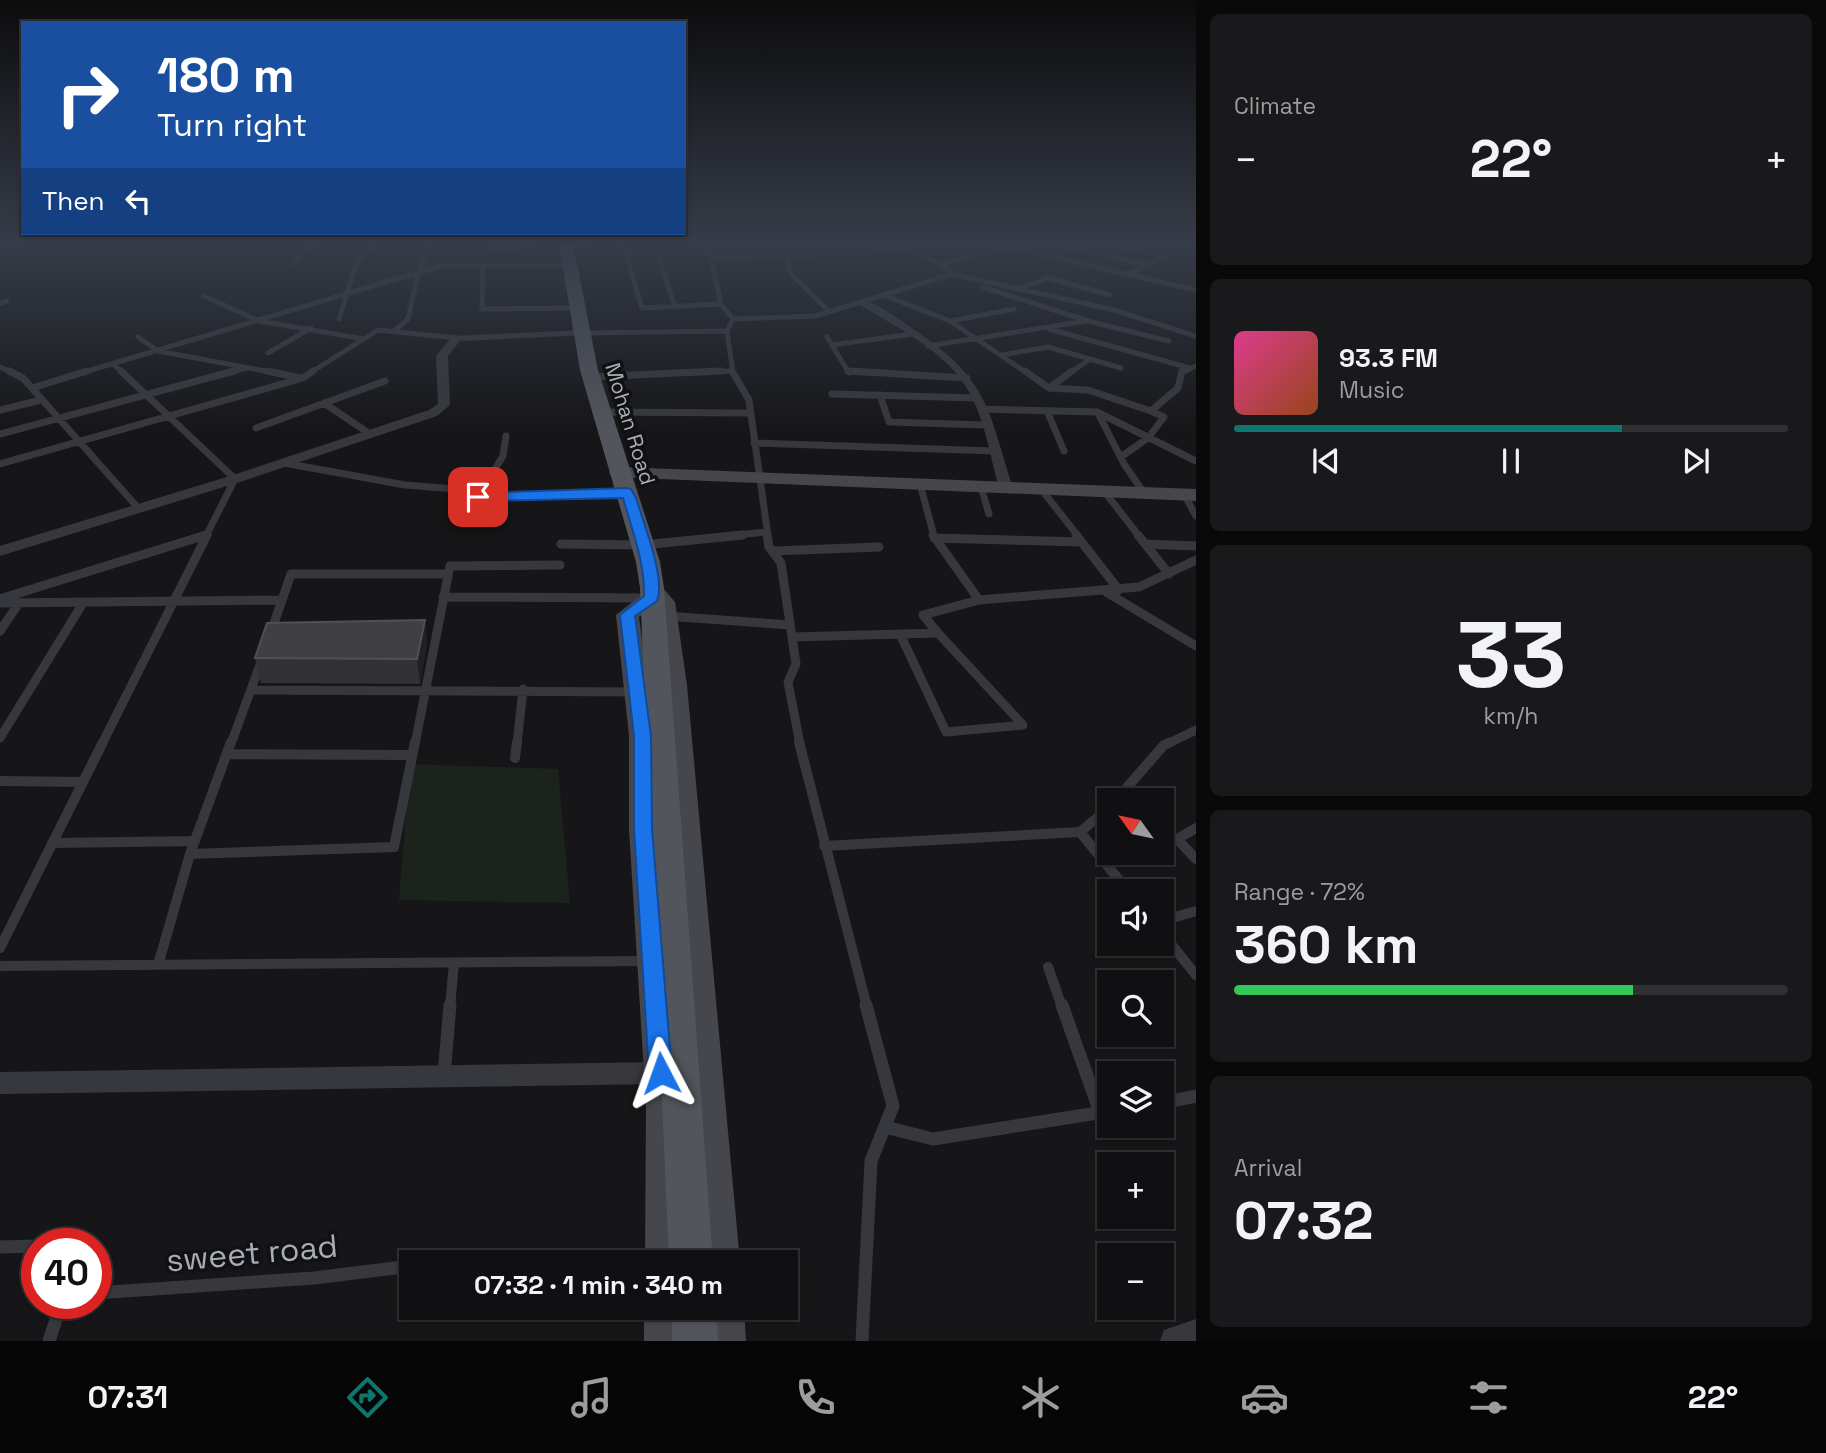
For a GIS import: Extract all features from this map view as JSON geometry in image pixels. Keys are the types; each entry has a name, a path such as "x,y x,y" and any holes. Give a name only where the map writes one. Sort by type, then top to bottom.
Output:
{"main road":[{"name":"Mohan Road","path":"578,307 600,412 643,545 655,613 690,1250"},
{"path":"694,1320 695,1341"}],"street":[{"path":"869,307 912,334 967,378 979,403 1006,488"},
{"path":"0,551 235,479 367,432 432,413 444,405 442,356 457,338 583,334"},
{"path":"619,472 1190,494"},
{"path":"665,1250 664,1105 643,829 642,736 627,615 655,613 675,685 719,1250"},
{"path":"0,1083 661,1073"},
{"path":"664,1341 665,1320"},
{"path":"724,1320 725,1341"},
{"path":"1175,1341 1196,1334"}],"lane":[{"path":"227,307 259,321 363,339"},
{"path":"32,388 309,307"},
{"path":"340,319 343,307"},
{"path":"394,331 408,319 411,307"},
{"path":"482,307 482,309 499,311 578,307"},
{"path":"641,307 642,309 681,307"},
{"path":"723,307 733,319"},
{"path":"823,307 830,312"},
{"path":"733,319 815,316 847,307"},
{"path":"913,307 950,321 1049,388 1088,390 1164,417 1148,438 1122,456"},
{"path":"1042,307 1169,341"},
{"path":"1097,307 1196,336"},
{"path":"950,321 1014,309"},
{"path":"733,319 727,331 732,371 748,400 767,532 773,551 781,563 796,664 788,682 806,776 893,1106 871,1161 862,1340"},
{"path":"928,346 1088,321"},
{"path":"1044,327 1193,367"},
{"path":"268,354 311,328"},
{"path":"0,464 303,378 378,330 457,338"},
{"path":"583,334 727,331"},
{"path":"832,345 912,334"},
{"path":"138,337 158,351 303,378"},
{"path":"827,337 849,374 967,378"},
{"path":"1002,355 1048,347 1121,368"},
{"path":"1049,388 1090,359"},
{"path":"0,948 235,479 113,364"},
{"path":"1151,411 1178,388 1182,371 1193,367"},
{"path":"0,434 247,368"},
{"path":"2,370 23,378 139,509"},
{"path":"591,377 732,371"},
{"path":"256,428 385,381"},
{"path":"832,394 880,395 1046,411 1097,412 1185,453 1196,461"},
{"path":"880,395 889,422 986,425"},
{"path":"0,410 41,400"},
{"path":"324,403 367,432"},
{"path":"1046,411 1064,451"},
{"path":"600,412 750,413"},
{"path":"1097,412 1124,464 1144,493"},
{"path":"506,436 503,456 478,497 627,492"},
{"path":"754,443 994,451"},
{"path":"284,463 405,485 481,491"},
{"path":"920,484 934,538 960,569 979,600"},
{"path":"981,487 989,514"},
{"path":"1041,489 1119,590"},
{"path":"1104,491 1169,574"},
{"path":"1190,494 1196,516"},
{"path":"561,544 643,545 767,532"},
{"path":"0,601 208,534"},
{"path":"934,538 1082,542"},
{"path":"1145,544 1196,545"},
{"path":"773,551 879,547"},
{"path":"900,634 946,732 1023,725 923,615 979,600 1105,592 1139,587 1196,560"},
{"path":"190,854 394,846 450,566 560,565"},
{"path":"282,640 268,643 291,574 448,574"},
{"path":"1105,592 1196,646"},
{"path":"443,597 655,613 791,631 938,633"},
{"path":"0,601 83,603 282,600"},
{"path":"0,631 19,603"},
{"path":"0,738 83,603"},
{"path":"422,637 436,637"},
{"path":"158,965 190,854 263,656"},
{"path":"252,690 523,689 637,692"},
{"path":"515,758 523,689"},
{"path":"1126,788 1164,745 1196,730"},
{"path":"228,754 412,755"},
{"path":"0,781 83,782"},
{"path":"824,846 1080,832 1097,818"},
{"path":"1196,828 1177,839 1196,859"},
{"path":"1080,832 1118,879"},
{"path":"52,842 195,841"},
{"path":"1174,917 1196,911"},
{"path":"1174,948 1196,975"},
{"path":"0,966 653,961"},
{"path":"444,1075 454,963"},
{"path":"1048,967 1097,1092"},
{"path":"1174,1100 1196,1096"},
{"path":"885,1127 933,1139 1097,1113"},
{"path":"0,1247 21,1246"},
{"name":"sweet road","path":"112,1292 314,1278 399,1267"},
{"path":"49,1341 56,1319"}],"shaded area":[{"path":"410,764 558,769 570,903 399,900"}],"building":[{"path":"425,620 417,659 255,658 267,623"}],"route":[{"path":"478,497 627,492 629,498 648,562 652,589 652,598 627,615 642,736 643,829 661,1073"}]}
